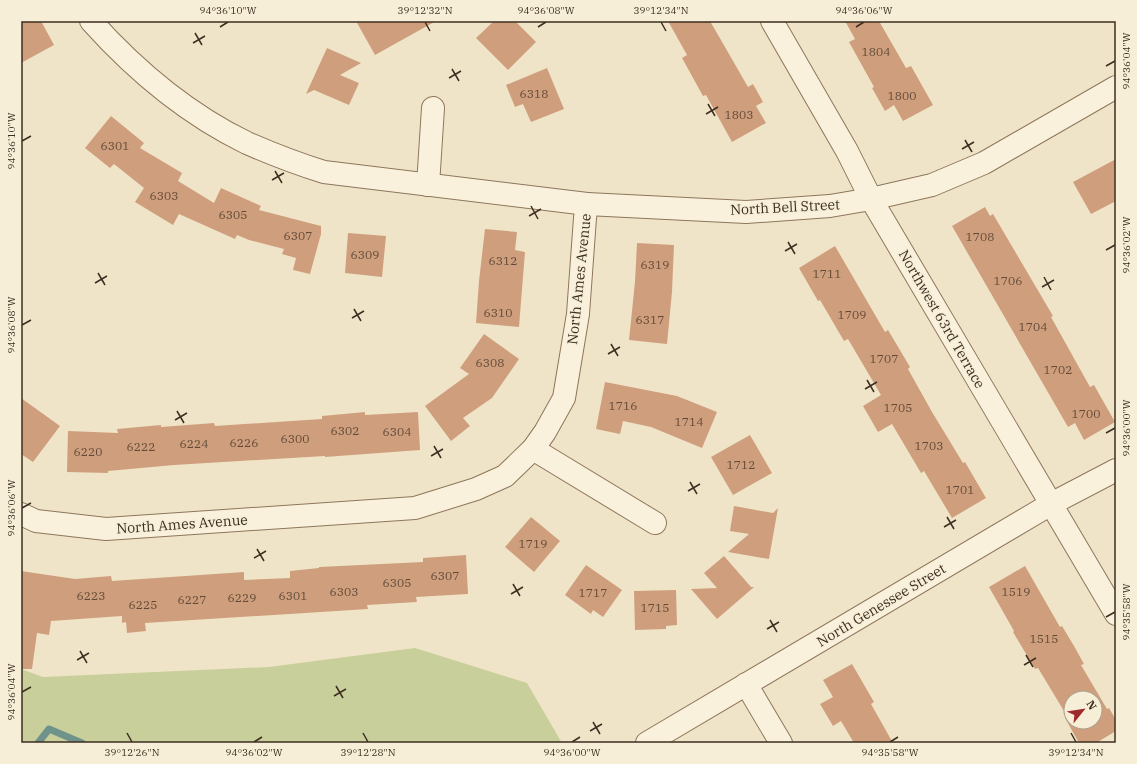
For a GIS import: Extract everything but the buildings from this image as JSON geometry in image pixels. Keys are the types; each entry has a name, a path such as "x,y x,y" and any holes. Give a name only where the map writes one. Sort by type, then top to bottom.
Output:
{"street":[{"name":"North Bell Street","path":"92,21 125,57 163,90 203,118 246,142 292,162 324,172 587,204 746,212 830,206 871,199 932,185 984,163 1116,87"},
{"name":"Northwest 63rd Terrace","path":"772,21 847,151 871,199 1116,614"},
{"path":"428,185 433,108"},
{"name":"North Ames Avenue","path":"21,514 36,521 106,530 414,508 476,489 504,476 533,449 564,398 578,314 587,204"},
{"path":"533,449 655,524"},
{"name":"North Genessee Street","path":"647,743 1051,504 1116,470"},
{"path":"746,684 781,743"}],"green space":[{"path":"415,648 527,683 562,743 21,743 21,669 43,677 269,667"}],"waterway":[{"path":"38,743 49,729 82,743"}]}
